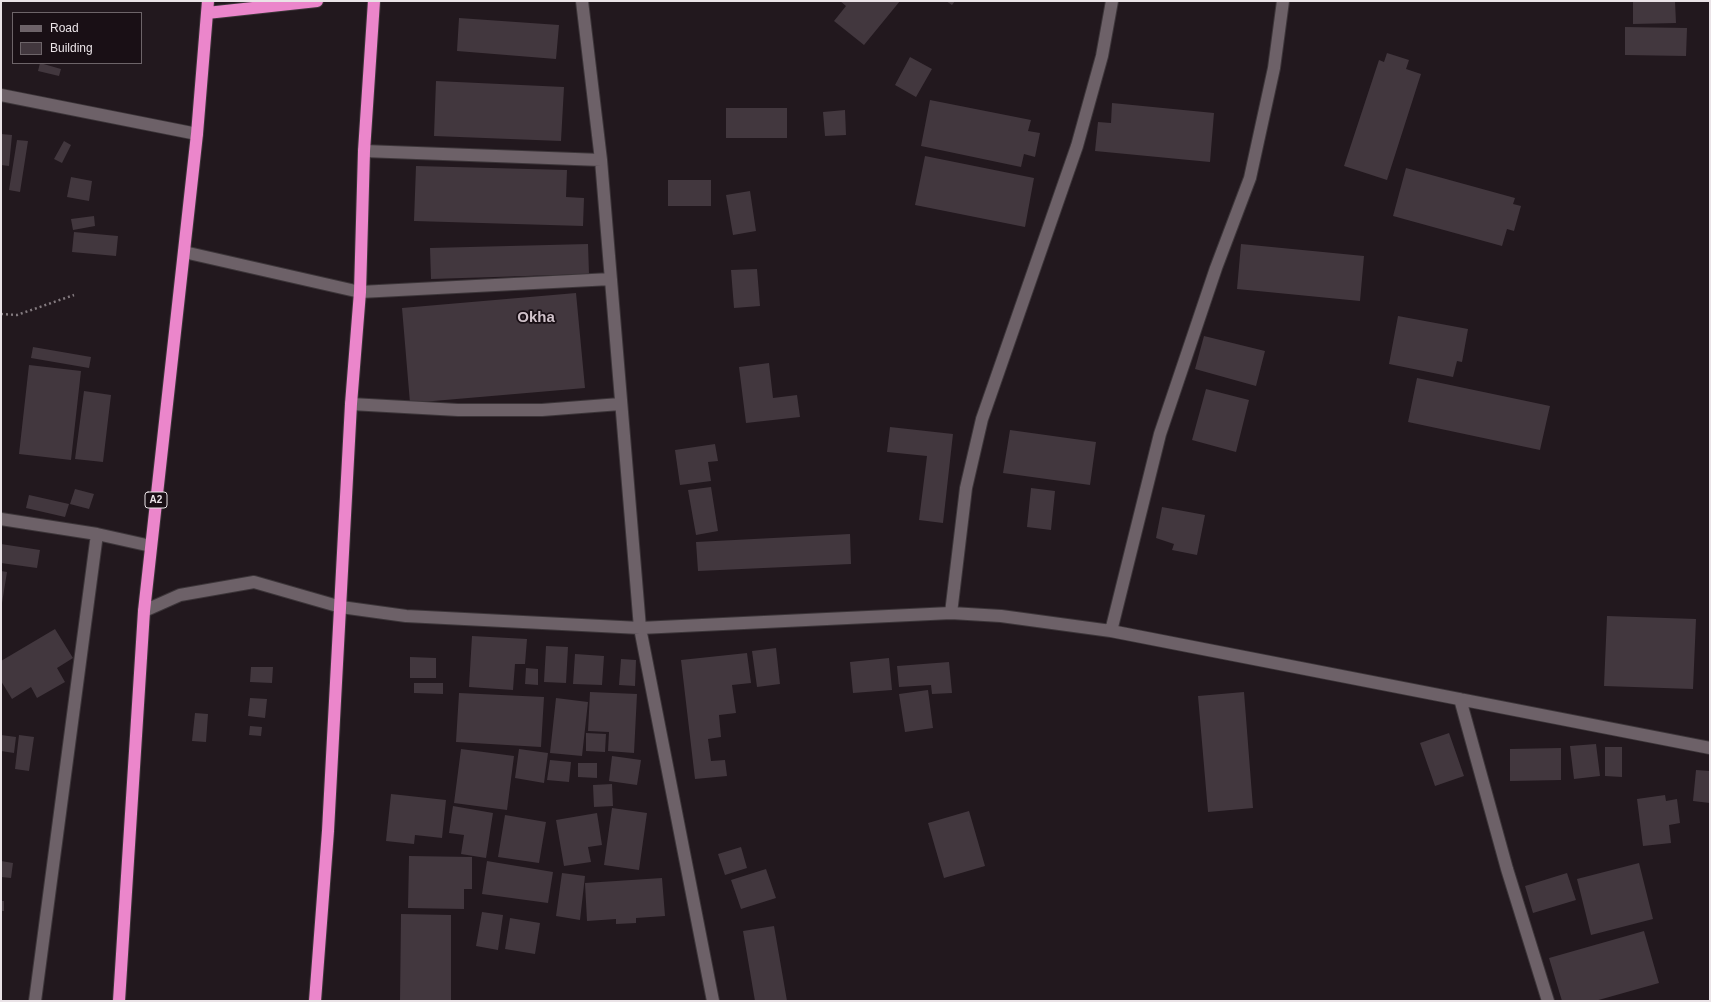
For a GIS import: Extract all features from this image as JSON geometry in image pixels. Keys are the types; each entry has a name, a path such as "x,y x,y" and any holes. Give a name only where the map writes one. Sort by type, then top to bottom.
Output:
{"highway":[{"path":"207,7 317,1"},
{"path":"315,1001 328,831 351,404 360,292 364,151 374,1"},
{"name":"A2","path":"119,1001 144,611 197,134 207,7"}],"street":[{"path":"582,1 601,160 620,404 640,628 713,1001"},
{"path":"951,613 966,488 982,419 1077,146 1102,56 1112,1"},
{"path":"1111,631 1160,434 1216,268 1250,178 1274,68 1283,1"},
{"path":"1,95 197,134"},
{"path":"364,151 601,160"},
{"path":"184,252 360,292 611,278"},
{"path":"351,404 458,410 542,410 620,404"},
{"path":"1,519 98,534 151,546"},
{"path":"35,1001 98,534"},
{"path":"144,611 180,595 254,582 341,607 406,616 640,628 951,613 1001,616 1111,631 1710,748"},
{"path":"1460,699 1508,869 1548,1001"}],"path":[{"path":"1,314 17,315 74,295"}],"building":[{"path":"840,1 900,1 864,45 834,21 846,6"},
{"path":"946,1 955,1 952,5"},
{"path":"1633,1 1675,1 1676,23 1633,24"},
{"path":"459,18 559,25 556,59 457,51"},
{"path":"1625,27 1687,28 1686,56 1625,55"},
{"path":"1387,53 1409,60 1406,69 1421,74 1387,180 1344,166 1379,60 1384,62"},
{"path":"910,57 932,69 916,97 895,85"},
{"path":"40,64 61,69 59,76 38,71"},
{"path":"436,81 564,87 561,141 434,136"},
{"path":"930,100 1031,120 1028,131 1040,133 1035,157 1024,154 1021,167 921,146"},
{"path":"1112,103 1214,113 1210,162 1095,151 1098,122 1111,123"},
{"path":"726,108 787,108 787,138 726,138"},
{"path":"845,110 846,135 825,136 823,112"},
{"path":"1,134 12,135 9,166 1,165"},
{"path":"17,140 28,141 20,192 9,190"},
{"path":"64,141 71,145 62,163 54,159"},
{"path":"925,156 1034,178 1025,227 915,205"},
{"path":"416,166 567,170 566,197 584,198 583,226 414,221"},
{"path":"1406,168 1515,198 1513,204 1521,206 1514,231 1507,229 1502,246 1393,216"},
{"path":"71,177 92,181 89,201 67,197"},
{"path":"668,180 711,180 711,206 668,206"},
{"path":"750,191 756,231 733,235 726,195"},
{"path":"94,216 95,226 73,230 71,219"},
{"path":"74,232 118,236 116,256 72,252"},
{"path":"588,244 589,274 431,279 430,248"},
{"path":"1241,244 1364,256 1360,301 1237,289"},
{"path":"757,269 760,306 734,308 731,270"},
{"path":"576,293 585,388 410,403 402,308"},
{"path":"1398,316 1468,329 1462,362 1457,361 1453,377 1389,364"},
{"path":"1204,336 1265,351 1256,386 1195,369"},
{"path":"33,347 91,357 89,368 31,358"},
{"path":"769,363 773,398 797,395 800,417 746,423 739,367"},
{"path":"29,365 81,371 71,460 19,454"},
{"path":"1417,378 1550,406 1540,450 1408,422"},
{"path":"1206,389 1249,400 1236,452 1192,440"},
{"path":"84,391 111,395 103,462 75,459"},
{"path":"890,427 953,434 943,523 919,520 927,456 887,452"},
{"path":"1010,430 1096,442 1090,485 1003,473"},
{"path":"715,444 718,461 708,462 711,481 680,485 675,450"},
{"path":"711,487 718,531 696,535 688,490"},
{"path":"1031,488 1055,491 1051,530 1027,527"},
{"path":"75,489 94,494 89,509 70,504"},
{"path":"29,495 69,504 65,517 26,508"},
{"path":"1162,507 1205,515 1197,555 1172,550 1174,544 1156,538"},
{"path":"850,534 851,564 698,571 696,542"},
{"path":"1,544 40,550 37,568 1,563"},
{"path":"1,571 7,572 2,603 1,603"},
{"path":"1607,616 1696,619 1693,689 1604,686"},
{"path":"55,629 73,658 57,668 65,682 37,698 31,687 12,699 1,681 1,661"},
{"path":"472,636 527,639 525,664 515,664 513,690 469,687"},
{"path":"546,646 568,647 566,683 544,682"},
{"path":"776,648 780,684 757,687 752,651"},
{"path":"747,653 751,683 732,685 736,713 719,715 721,737 708,739 711,761 725,760 727,776 695,779 681,660"},
{"path":"575,654 604,656 602,685 573,684"},
{"path":"410,657 436,658 436,678 410,678"},
{"path":"889,658 892,690 853,693 850,662"},
{"path":"621,659 636,660 635,686 619,685"},
{"path":"949,662 952,693 932,694 931,685 899,687 897,666"},
{"path":"251,667 273,667 272,683 250,682"},
{"path":"526,668 538,669 538,685 525,684"},
{"path":"414,683 443,683 443,694 414,693"},
{"path":"928,690 933,728 905,732 899,694"},
{"path":"590,692 637,694 634,753 608,751 609,732 588,731"},
{"path":"1244,692 1253,808 1208,812 1198,696"},
{"path":"459,693 544,697 541,747 456,742"},
{"path":"250,698 267,699 265,718 248,716"},
{"path":"556,698 588,702 582,756 550,753"},
{"path":"195,713 208,714 206,742 192,741"},
{"path":"250,726 262,727 261,736 249,735"},
{"path":"586,733 606,734 605,752 586,751"},
{"path":"1449,733 1464,776 1435,786 1420,743"},
{"path":"1,735 16,737 14,753 1,751"},
{"path":"19,735 34,737 29,771 15,769"},
{"path":"1596,744 1600,776 1574,779 1570,746"},
{"path":"1605,747 1622,747 1622,777 1605,776"},
{"path":"1561,748 1561,780 1510,781 1510,749"},
{"path":"461,749 514,756 507,810 454,803"},
{"path":"519,749 548,753 544,783 515,778"},
{"path":"612,756 641,760 637,785 609,781"},
{"path":"550,760 571,762 569,782 547,780"},
{"path":"578,763 597,763 597,778 578,777"},
{"path":"1696,770 1710,771 1710,803 1693,801"},
{"path":"612,784 613,806 594,807 593,785"},
{"path":"391,794 446,800 442,838 415,835 414,844 386,841"},
{"path":"1665,795 1666,801 1677,799 1680,823 1669,825 1671,843 1643,846 1637,799"},
{"path":"453,806 493,813 486,858 461,854 464,835 449,833"},
{"path":"612,808 647,813 639,870 604,865"},
{"path":"969,811 985,866 944,878 928,823"},
{"path":"597,813 602,845 588,847 591,862 564,866 556,820"},
{"path":"505,815 546,822 539,863 498,857"},
{"path":"741,847 747,868 725,875 718,854"},
{"path":"409,856 472,857 472,889 464,889 464,909 408,908"},
{"path":"1,861 13,863 11,878 1,877"},
{"path":"487,861 553,872 548,903 482,894"},
{"path":"1639,863 1653,919 1591,935 1577,879"},
{"path":"766,869 776,898 741,909 731,880"},
{"path":"562,873 585,876 580,920 556,916"},
{"path":"1567,873 1576,900 1533,913 1525,886"},
{"path":"662,878 665,916 636,918 636,923 616,924 616,919 587,921 585,883"},
{"path":"1,901 4,901 4,911 1,911"},
{"path":"482,912 503,915 498,950 476,946"},
{"path":"401,914 451,915 451,1001 400,1001"},
{"path":"510,918 540,923 535,954 505,949"},
{"path":"774,926 787,1001 755,1001 743,931"},
{"path":"1644,931 1659,983 1595,1001 1562,1001 1549,958"}],"district":[{"name":"Okha","path":"536,318"}]}
